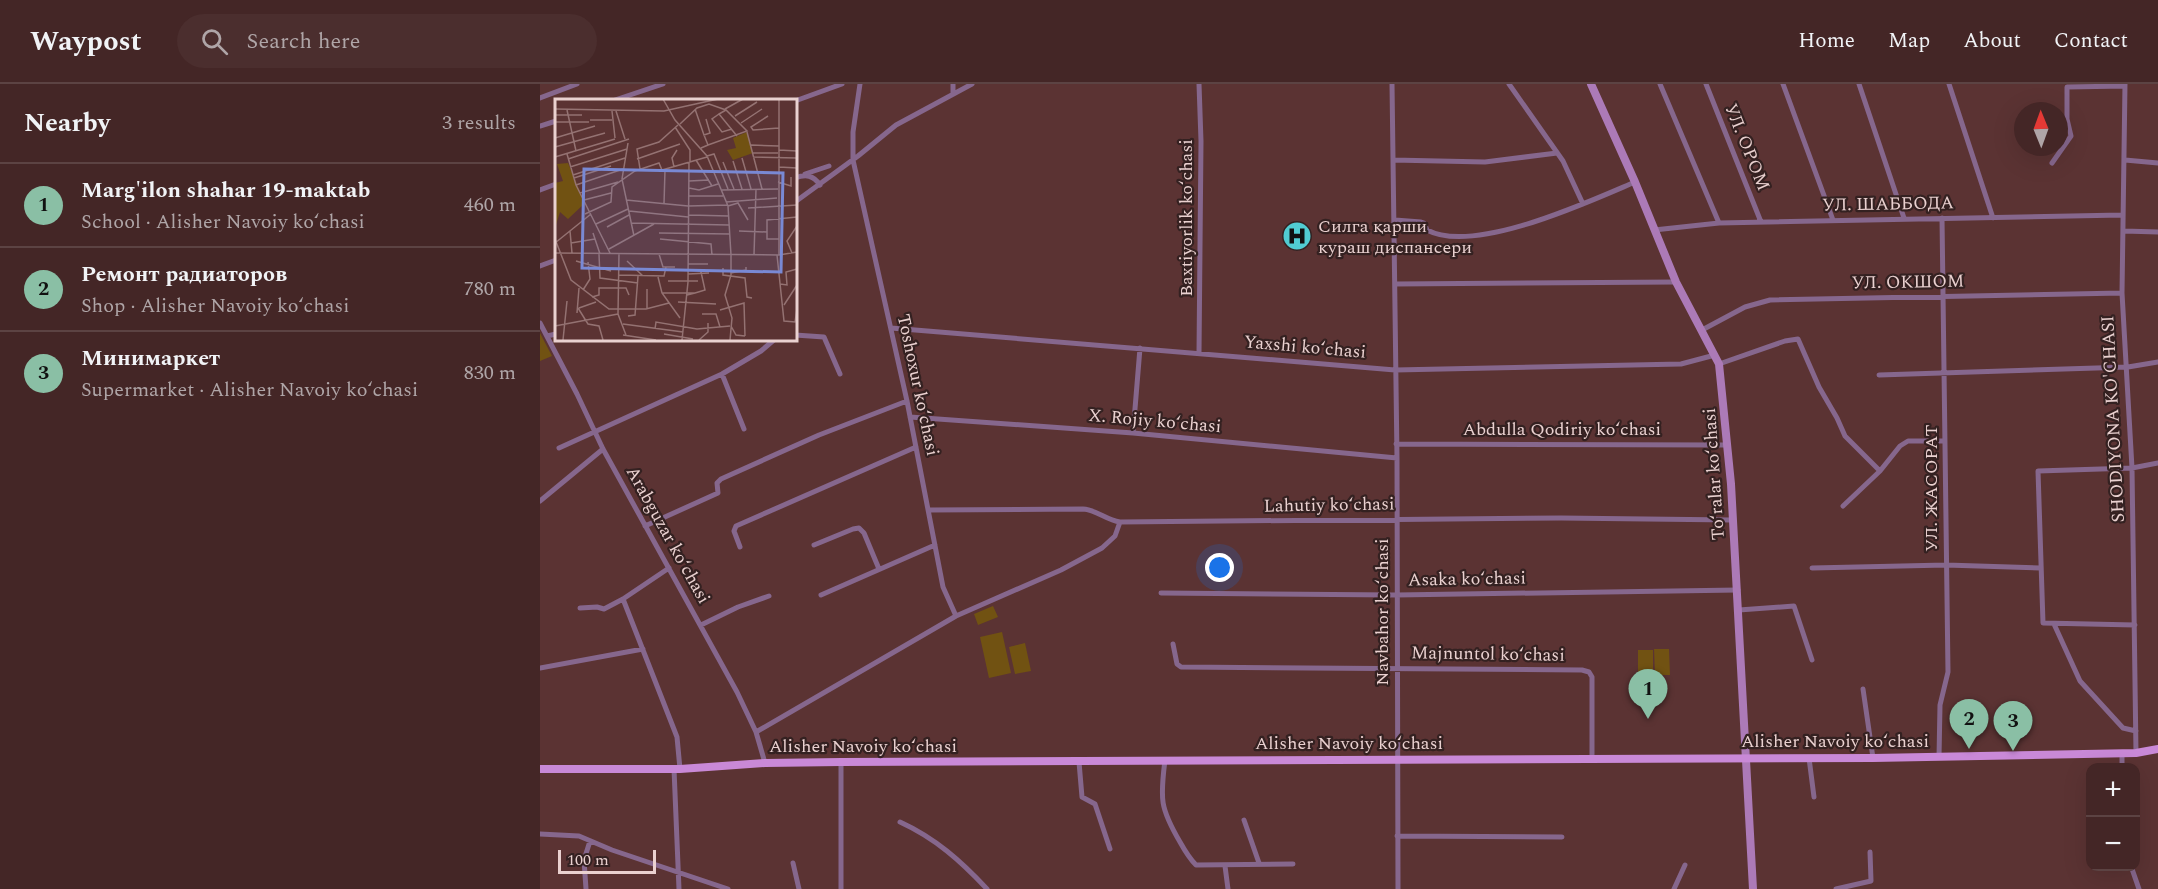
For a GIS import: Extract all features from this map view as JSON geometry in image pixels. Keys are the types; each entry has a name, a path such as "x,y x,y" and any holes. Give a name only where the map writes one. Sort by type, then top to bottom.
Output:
{"main road":[{"name":"Toʻralar koʻchasi","path":"1591,84 1676,282 1717,360 1728,445 1754,889"},
{"name":"Alisher Navoiy koʻchasi","path":"540,770 677,769 765,763 841,762 1873,758 2122,754 2158,749"}],"street":[{"path":"540,98 577,84"},
{"path":"618,99 663,84"},
{"path":"796,101 842,84"},
{"name":"Toshoxur koʻchasi","path":"860,84 853,132 853,160 907,401 944,587 956,615"},
{"path":"952,93 953,84"},
{"path":"796,201 896,125 972,84"},
{"name":"Baxtiyorlik koʻchasi","path":"1198,353 1201,141 1199,84"},
{"name":"Navbahor koʻchasi","path":"1392,84 1397,458 1398,889"},
{"path":"1509,84 1557,153 1572,178 1582,204"},
{"path":"1660,84 1719,223"},
{"name":"УЛ. ОРОМ","path":"1706,84 1761,222"},
{"path":"1783,84 1833,220"},
{"path":"1859,84 1904,218"},
{"path":"1949,84 1993,218"},
{"path":"2052,163 2071,136 2067,119 2067,87 2125,85"},
{"name":"SHODIYONA KO'CHASI","path":"2125,85 2122,293 2132,468 2136,753"},
{"path":"540,126 555,121"},
{"path":"1393,160 1485,162 1557,153"},
{"path":"2125,160 2158,163"},
{"path":"796,178 829,166"},
{"path":"803,175 811,176 820,185"},
{"path":"1395,220 1421,222 1427,230 1445,236 1479,236 1582,204 1635,182"},
{"path":"540,190 555,184"},
{"name":"УЛ. ШАББОДА","path":"1654,230 1719,223 2122,215"},
{"name":"УЛ. ЖАСОРАТ","path":"1939,757 1940,705 1948,672 1942,218"},
{"path":"2124,231 2158,232"},
{"path":"540,266 555,260"},
{"path":"1395,284 1676,282"},
{"name":"УЛ. ОКШОМ","path":"1702,330 1745,308 1770,300 2122,293"},
{"name":"Arabguzar koʻchasi","path":"540,323 603,449 701,625 756,732 765,763"},
{"name":"Yaxshi koʻchasi","path":"891,328 1395,370 1682,364 1717,360 1798,339 1819,387 1845,436 1880,471"},
{"path":"547,336 555,334"},
{"path":"796,335 824,337 840,374"},
{"path":"559,448 722,374 761,351 774,340"},
{"path":"1132,433 1140,348"},
{"path":"1879,375 2128,367 2158,362"},
{"path":"722,374 744,429"},
{"path":"645,526 718,493 717,483 721,478 819,435 907,401"},
{"name":"X. Rojiy koʻchasi","path":"910,417 1132,433 1397,458"},
{"path":"1843,506 1880,471 1900,446 1908,441 1945,441"},
{"name":"Abdulla Qodiriy koʻchasi","path":"1396,444 1728,445"},
{"path":"740,547 734,531 736,526 916,447"},
{"path":"540,501 603,449"},
{"path":"2135,625 2043,624 2038,471 2132,468 2158,463"},
{"name":"Lahutiy koʻchasi","path":"929,510 1083,509 1094,510 1104,518 1120,522 1561,518 1732,520"},
{"path":"756,732 956,615 1061,570 1102,548 1115,536 1120,522"},
{"path":"814,545 859,528 864,532 879,569"},
{"path":"821,594 935,544"},
{"path":"1812,568 1946,565 2040,568"},
{"path":"580,608 604,609 669,568"},
{"name":"Asaka koʻchasi","path":"1161,594 1396,595 1737,590"},
{"path":"701,625 738,607 770,596"},
{"path":"623,599 677,737 679,889"},
{"path":"1739,610 1794,606 1812,660"},
{"path":"2054,624 2080,681 2123,728 2136,731"},
{"name":"Majnuntol koʻchasi","path":"1173,644 1177,664 1181,667 1582,670 1589,672 1592,677 1592,759"},
{"path":"540,668 643,649"},
{"path":"1863,689 1873,758"},
{"path":"2122,754 2122,763"},
{"path":"1809,758 1814,797"},
{"path":"1165,760 1162,802 1168,822 1189,858 1196,865 1293,864"},
{"path":"841,762 841,889"},
{"path":"1079,762 1082,797 1095,804 1110,849"},
{"path":"1244,820 1259,863"},
{"path":"900,822 943,847 987,889"},
{"path":"540,834 579,836 728,889"},
{"path":"1397,836 1562,837"},
{"path":"586,889 584,860 590,841"},
{"path":"1836,889 1871,881 1870,852"},
{"path":"793,863 799,889"},
{"path":"1674,889 1685,865"},
{"path":"1225,866 1228,889"},
{"path":"2132,871 2139,889"}],"shaded area":[{"path":"540,333 552,356 540,361"},
{"path":"993,606 998,617 978,625 974,614"},
{"path":"1002,632 1011,673 989,678 980,637"},
{"path":"1025,643 1031,671 1015,674 1009,647"},
{"path":"1654,649 1669,649 1670,675 1655,675"},
{"path":"1638,650 1653,650 1653,675 1638,675"}],"place":[{"name":"Силга қарши кураш диспансери","path":"1297,236"},
{"name":"Marg'ilon shahar 19-maktab","path":"1648,719"},
{"name":"Ремонт радиаторов","path":"1969,749"},
{"name":"Минимаркет","path":"2013,751"}]}
